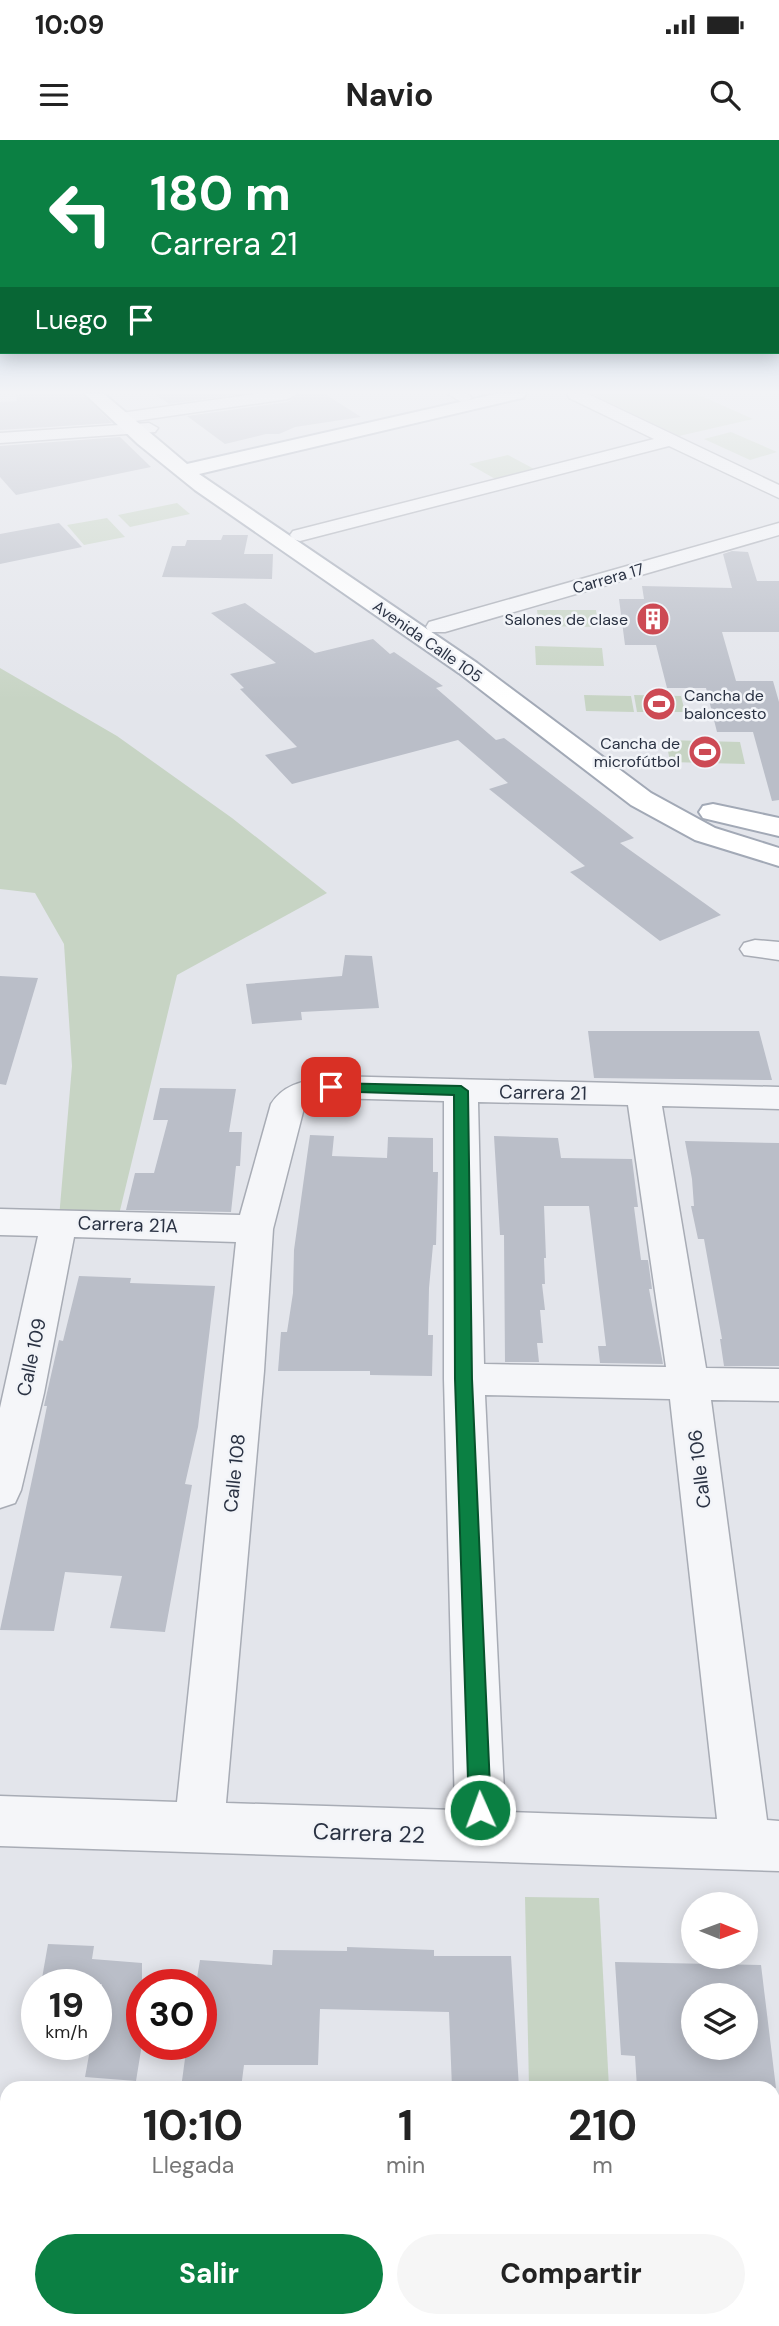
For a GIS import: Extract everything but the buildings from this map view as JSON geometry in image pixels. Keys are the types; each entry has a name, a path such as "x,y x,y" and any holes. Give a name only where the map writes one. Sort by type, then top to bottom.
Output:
{"main road":[{"name":"Avenida Calle 105","path":"216,496 468,668 641,799 705,834 779,857"},
{"name":"Avenida Calle 105","path":"238,496 437,627 668,791 711,812 779,827"}],"street":[{"path":"300,535 453,496"},
{"name":"Carrera 17","path":"437,627 779,529"},
{"name":"Carrera 21","path":"283,1122 288,1104 299,1094 331,1087 779,1098"},
{"path":"461,1091 464,1379 481,1837"},
{"name":"Calle 106","path":"643,1094 762,1845"},
{"name":"Calle 108","path":"199,1827 244,1371 255,1229 283,1122"},
{"name":"Carrera 21A","path":"0,1222 255,1229"},
{"name":"Calle 109","path":"0,1490 12,1392 58,1222"},
{"path":"464,1379 688,1381 779,1385"},
{"name":"Carrera 22","path":"0,1821 762,1845"}],"green space":[{"path":"177,503 190,514 130,527 118,515"},
{"path":"107,518 125,537 84,545 67,525"},
{"path":"537,610 596,610 598,627 539,626"},
{"path":"535,646 602,648 604,666 536,665"},
{"path":"0,668 117,736 232,818 327,893 177,975 115,1231 59,1218 72,1066 64,944 35,893 0,889"},
{"name":"Cancha de baloncesto","path":"584,695 631,696 634,712 586,711"},
{"name":"Cancha de baloncesto","path":"634,695 681,696 685,712 637,712"},
{"name":"Cancha de microfútbol","path":"666,740 740,742 745,764 670,762"},
{"path":"525,1897 599,1898 609,2081 529,2081"}],"place":[{"name":"Salones de clase","path":"653,619"},
{"name":"Cancha de baloncesto","path":"659,704"},
{"name":"Cancha de microfútbol","path":"705,752"}],"route":[{"path":"331,1087 461,1091 464,1379 480,1810"}]}
